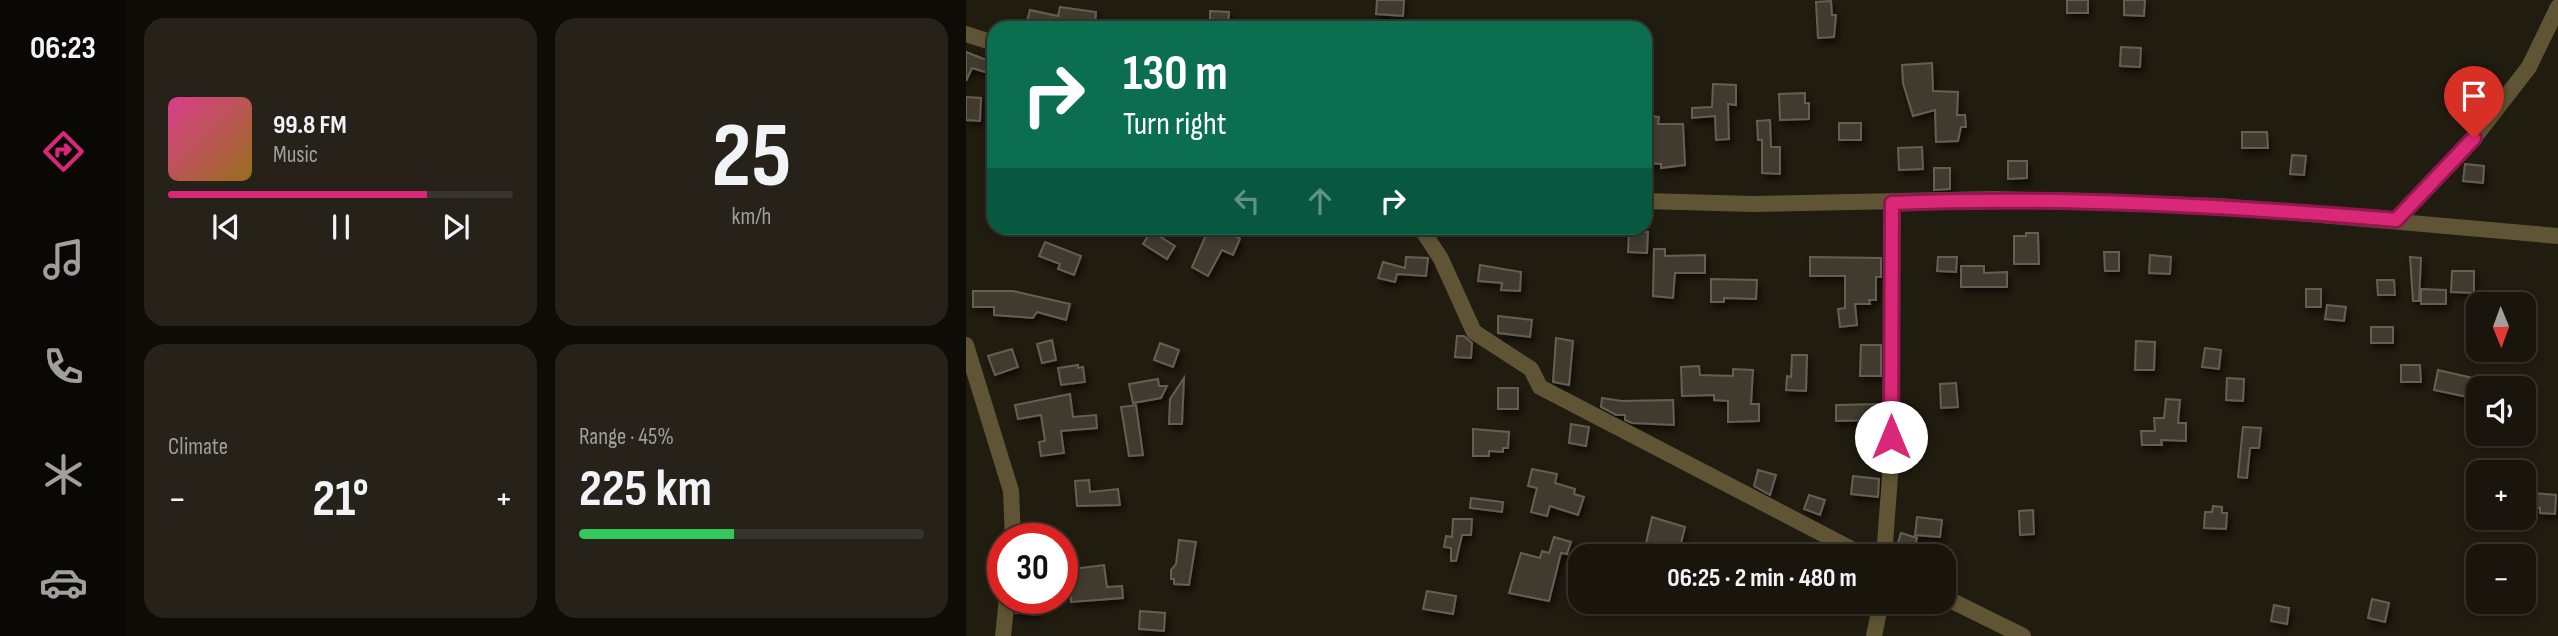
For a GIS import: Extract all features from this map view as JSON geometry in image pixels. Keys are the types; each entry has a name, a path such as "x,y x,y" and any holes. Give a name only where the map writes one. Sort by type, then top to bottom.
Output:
{"street":[{"path":"2396,220 2474,138 2529,67 2558,7"},
{"path":"966,34 987,41"},
{"path":"1652,201 1752,204 1995,199 2205,206 2396,220 2558,236"},
{"path":"1885,544 1891,463 1892,203"},
{"path":"1426,235 1441,259 1474,332 1531,369 1540,387 1842,544"},
{"path":"966,345 1011,491 1012,523"},
{"path":"1956,603 2023,636"},
{"path":"1003,636 1005,614"},
{"path":"1874,636 1879,614"}],"building":[{"path":"1377,0 1404,0 1403,16 1376,14"},
{"path":"2067,0 2088,0 2088,13 2067,13"},
{"path":"2124,0 2145,0 2144,16 2124,15"},
{"path":"1831,1 1832,15 1836,15 1834,37 1818,38 1816,2"},
{"path":"1060,7 1096,12 1095,21 1027,21 1030,10 1058,16"},
{"path":"1210,11 1229,12 1228,21 1210,21"},
{"path":"2121,47 2141,48 2140,67 2120,66"},
{"path":"966,52 987,60 987,73 972,68 966,81"},
{"path":"1932,63 1933,91 1958,92 1957,115 1965,115 1966,127 1961,127 1958,141 1936,142 1935,110 1913,116 1903,83 1902,65"},
{"path":"1713,84 1736,85 1736,105 1728,104 1729,139 1716,140 1715,116 1692,118 1692,108 1712,107"},
{"path":"1805,93 1805,103 1809,103 1809,119 1780,120 1779,94"},
{"path":"966,97 981,98 980,121 966,120"},
{"path":"1652,116 1659,117 1658,124 1683,124 1685,165 1661,168 1661,164 1652,163"},
{"path":"1770,120 1771,147 1780,147 1780,174 1762,173 1762,140 1758,140 1757,121"},
{"path":"1839,123 1861,123 1861,140 1839,140"},
{"path":"2242,132 2267,132 2268,148 2242,148"},
{"path":"1922,147 1923,169 1899,170 1898,148"},
{"path":"2292,155 2306,156 2304,175 2290,174"},
{"path":"2008,161 2027,161 2027,178 2008,179"},
{"path":"2465,164 2484,166 2483,183 2463,181"},
{"path":"1934,168 1950,168 1950,189 1934,190"},
{"path":"2026,233 2038,233 2039,264 2014,264 2014,236 2026,236"},
{"path":"1149,235 1157,235 1175,246 1167,259 1143,244"},
{"path":"1206,235 1234,235 1240,239 1233,255 1222,250 1208,276 1192,267"},
{"path":"1629,235 1648,235 1647,253 1628,252"},
{"path":"1045,242 1081,256 1074,275 1058,269 1060,264 1039,256"},
{"path":"1654,249 1665,249 1665,256 1705,255 1705,273 1675,273 1673,298 1653,296"},
{"path":"2104,252 2119,252 2119,271 2105,271"},
{"path":"2150,255 2171,257 2170,274 2149,273"},
{"path":"1406,257 1428,258 1426,276 1397,274 1395,282 1378,278 1383,262 1405,268"},
{"path":"1810,257 1881,258 1881,277 1876,277 1876,300 1869,300 1870,304 1855,304 1857,325 1840,327 1838,309 1845,308 1845,276 1810,276"},
{"path":"1938,257 1957,257 1956,272 1937,271"},
{"path":"2410,257 2421,258 2419,301 2413,301"},
{"path":"1480,265 1521,272 1520,291 1501,290 1502,283 1478,281"},
{"path":"1961,266 1984,266 1984,273 2007,272 2007,287 1961,287"},
{"path":"2452,271 2474,271 2474,292 2451,292"},
{"path":"1711,279 1757,280 1756,299 1724,298 1724,302 1711,302"},
{"path":"2377,280 2394,280 2395,295 2378,295"},
{"path":"2306,289 2321,289 2321,307 2306,307"},
{"path":"2421,289 2446,290 2446,304 2421,304"},
{"path":"973,291 1013,291 1070,304 1066,320 1037,312 1033,318 994,315 994,307 973,307"},
{"path":"2327,305 2346,307 2344,321 2325,319"},
{"path":"1498,316 1532,320 1530,337 1498,333"},
{"path":"2371,327 2393,327 2393,343 2371,343"},
{"path":"1457,336 1464,336 1472,343 1471,358 1455,357"},
{"path":"1556,338 1573,341 1569,385 1553,382"},
{"path":"1052,340 1056,360 1042,363 1037,344"},
{"path":"2136,341 2155,342 2154,370 2135,370"},
{"path":"1160,343 1179,350 1173,367 1154,360"},
{"path":"1861,345 1881,345 1881,376 1860,376"},
{"path":"2205,348 2221,350 2219,369 2202,367"},
{"path":"1012,349 1018,367 995,375 988,356"},
{"path":"1792,355 1807,355 1806,391 1786,390 1787,376 1791,377"},
{"path":"1078,365 1078,368 1083,367 1085,382 1061,385 1058,368"},
{"path":"2401,365 2420,365 2421,382 2401,382"},
{"path":"1699,366 1700,375 1733,376 1733,369 1753,370 1751,404 1759,404 1759,421 1728,422 1728,401 1714,400 1714,395 1682,396 1681,367"},
{"path":"2438,370 2466,376 2466,397 2434,390"},
{"path":"1184,378 1182,424 1169,424 1170,399"},
{"path":"2227,378 2244,379 2243,401 2226,400"},
{"path":"1158,379 1159,386 1167,386 1161,398 1133,403 1129,384"},
{"path":"1956,383 1958,407 1941,408 1940,384"},
{"path":"1498,388 1518,388 1518,409 1498,409"},
{"path":"1070,394 1073,417 1096,415 1097,428 1061,431 1064,453 1041,456 1039,442 1045,441 1041,415 1018,419 1015,405"},
{"path":"1602,398 1622,401 1673,400 1674,425 1632,423 1625,420 1625,415 1616,415 1601,407"},
{"path":"2166,399 2180,400 2178,423 2186,423 2186,441 2161,440 2162,445 2142,445 2141,431 2155,431 2154,418 2164,418"},
{"path":"1881,404 1881,420 1836,421 1836,405"},
{"path":"1136,405 1143,455 1129,456 1121,407"},
{"path":"1571,424 1589,427 1586,446 1569,443"},
{"path":"2243,427 2261,428 2259,448 2250,448 2247,478 2238,477"},
{"path":"1473,429 1509,432 1508,448 1503,448 1503,452 1489,451 1489,456 1473,456"},
{"path":"1532,469 1557,474 1555,483 1575,489 1574,494 1584,497 1578,515 1550,506 1547,516 1531,512 1537,488 1528,486"},
{"path":"1758,470 1776,475 1770,495 1754,486"},
{"path":"1853,476 1879,479 1878,497 1851,494"},
{"path":"1089,480 1090,492 1118,489 1120,505 1077,506 1075,481"},
{"path":"2536,493 2556,495 2555,514 2540,513 2540,508 2536,508"},
{"path":"1809,495 1825,500 1820,515 1804,509"},
{"path":"1471,498 1503,502 1502,512 1470,508"},
{"path":"2213,506 2222,507 2222,513 2227,513 2226,529 2204,528 2205,512 2212,512"},
{"path":"2033,510 2034,534 2020,535 2019,511"},
{"path":"1652,517 1685,527 1681,544 1646,544"},
{"path":"1917,517 1942,520 1940,537 1915,535"},
{"path":"1453,519 1472,519 1471,535 1462,535 1456,561 1451,561 1451,548 1444,547 1446,536 1452,537"},
{"path":"1901,533 1917,538 1915,544 1898,544"},
{"path":"1554,537 1571,542 1568,544 1567,554 1561,553 1549,601 1509,593 1521,553 1540,558 1542,551 1549,553"},
{"path":"1179,540 1196,542 1189,585 1174,584 1174,579 1171,579"},
{"path":"1104,565 1107,587 1122,586 1123,598 1078,601 1078,568"},
{"path":"1427,591 1456,596 1453,614 1423,609"},
{"path":"2372,599 2389,603 2385,622 2368,618"},
{"path":"2274,605 2289,608 2287,624 2271,621"},
{"path":"1140,611 1165,613 1164,631 1139,629"}],"route":[{"path":"1891,437 1892,203 1995,199 2219,206 2396,220 2474,138"}]}
